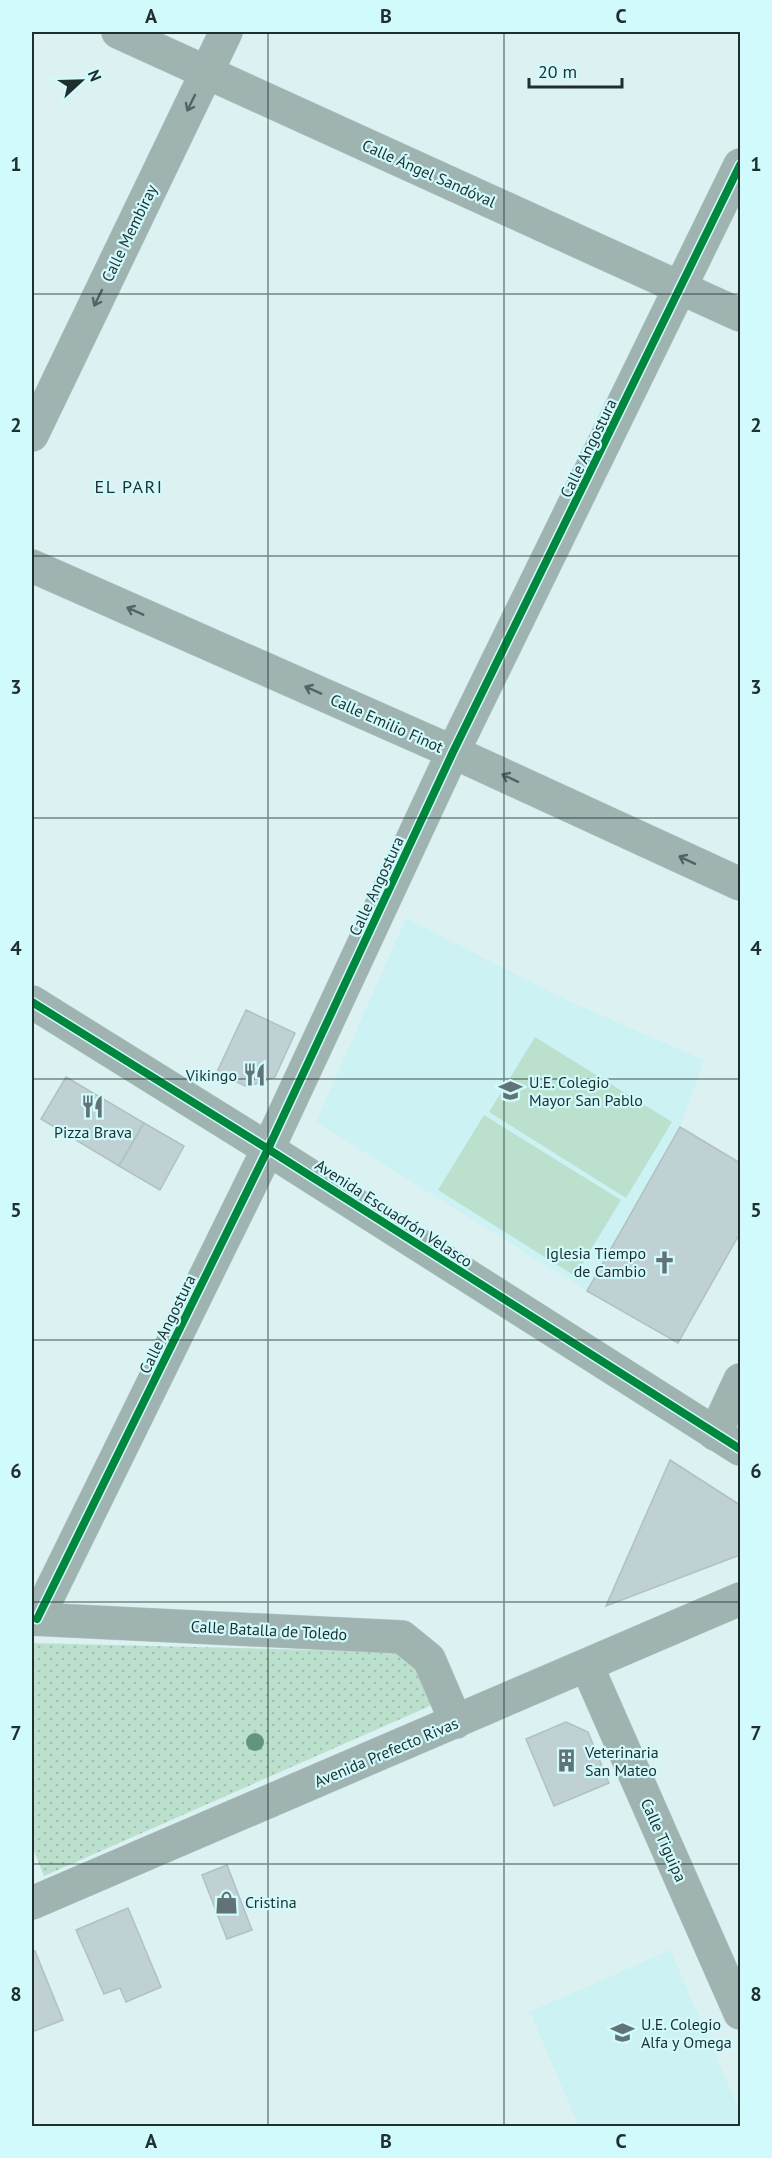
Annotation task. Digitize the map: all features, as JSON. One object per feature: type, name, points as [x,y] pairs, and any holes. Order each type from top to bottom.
[{"type":"street","name":"Calle Ángel Sandóval","points":[[118,32],[741,315]]},
{"type":"street","name":"Calle Membiray","points":[[32,435],[226,32]]},
{"type":"street","name":"Calle Angostura","points":[[34,1619],[268,1149],[453,752],[741,165]]},
{"type":"street","name":"Calle Emilio Finot","points":[[32,566],[453,752],[741,884]]},
{"type":"street","name":"Avenida Escuadrón Velasco","points":[[32,1002],[268,1149],[728,1442]]},
{"type":"street","points":[[728,1442],[741,1380]]},
{"type":"street","name":"Avenida Prefecto Rivas","points":[[32,1903],[741,1599]]},
{"type":"street","name":"Calle Batalla de Toledo","points":[[34,1619],[402,1637],[429,1659],[456,1722]]},
{"type":"street","name":"Calle Tiguipa","points":[[587,1666],[741,2013]]},
{"type":"shaded area","name":"U.E. Colegio Mayor San Pablo","points":[[406,918],[566,1000],[704,1060],[680,1127],[587,1291],[316,1122]]},
{"type":"shaded area","name":"U.E. Colegio Alfa y Omega","points":[[670,1950],[740,2112],[740,2126],[579,2126],[530,2012]]},
{"type":"green space","points":[[535,1037],[672,1122],[626,1198],[489,1112]]},
{"type":"green space","points":[[484,1115],[621,1200],[575,1276],[438,1190]]},
{"type":"green space","points":[[32,1643],[401,1652],[422,1675],[430,1706],[44,1876],[32,1846]]},
{"type":"building","points":[[246,1010],[295,1033],[275,1077],[247,1087],[217,1072]]},
{"type":"building","points":[[66,1077],[144,1123],[119,1166],[41,1119]]},
{"type":"building","points":[[144,1123],[184,1146],[160,1190],[119,1166]]},
{"type":"building","name":"Iglesia Tiempo de Cambio","points":[[680,1127],[740,1163],[740,1233],[678,1343],[587,1291]]},
{"type":"building","points":[[670,1460],[740,1505],[740,1555],[606,1606]]},
{"type":"building","name":"Veterinaria San Mateo","points":[[566,1722],[588,1732],[609,1783],[554,1806],[526,1739]]},
{"type":"building","name":"Cristina","points":[[227,1865],[252,1930],[227,1939],[202,1875]]},
{"type":"building","points":[[128,1908],[161,1987],[126,2002],[120,1988],[104,1994],[76,1930]]},
{"type":"building","points":[[35,1951],[63,2020],[32,2032],[32,1953]]},
{"type":"cycle path","points":[[37,1619],[268,1149],[453,752],[740,165]]},
{"type":"cycle path","points":[[32,1002],[740,1449]]},
{"type":"place","name":"Vikingo","points":[[255,1075]]},
{"type":"place","name":"U.E. Colegio Mayor San Pablo","points":[[511,1091]]},
{"type":"place","name":"Pizza Brava","points":[[93,1107]]},
{"type":"place","name":"Iglesia Tiempo de Cambio","points":[[664,1262]]},
{"type":"place","name":"Veterinaria San Mateo","points":[[567,1761]]},
{"type":"place","name":"Cristina","points":[[227,1902]]},
{"type":"place","name":"U.E. Colegio Alfa y Omega","points":[[623,2033]]},
{"type":"district","name":"EL PARI","points":[[129,486]]}]
